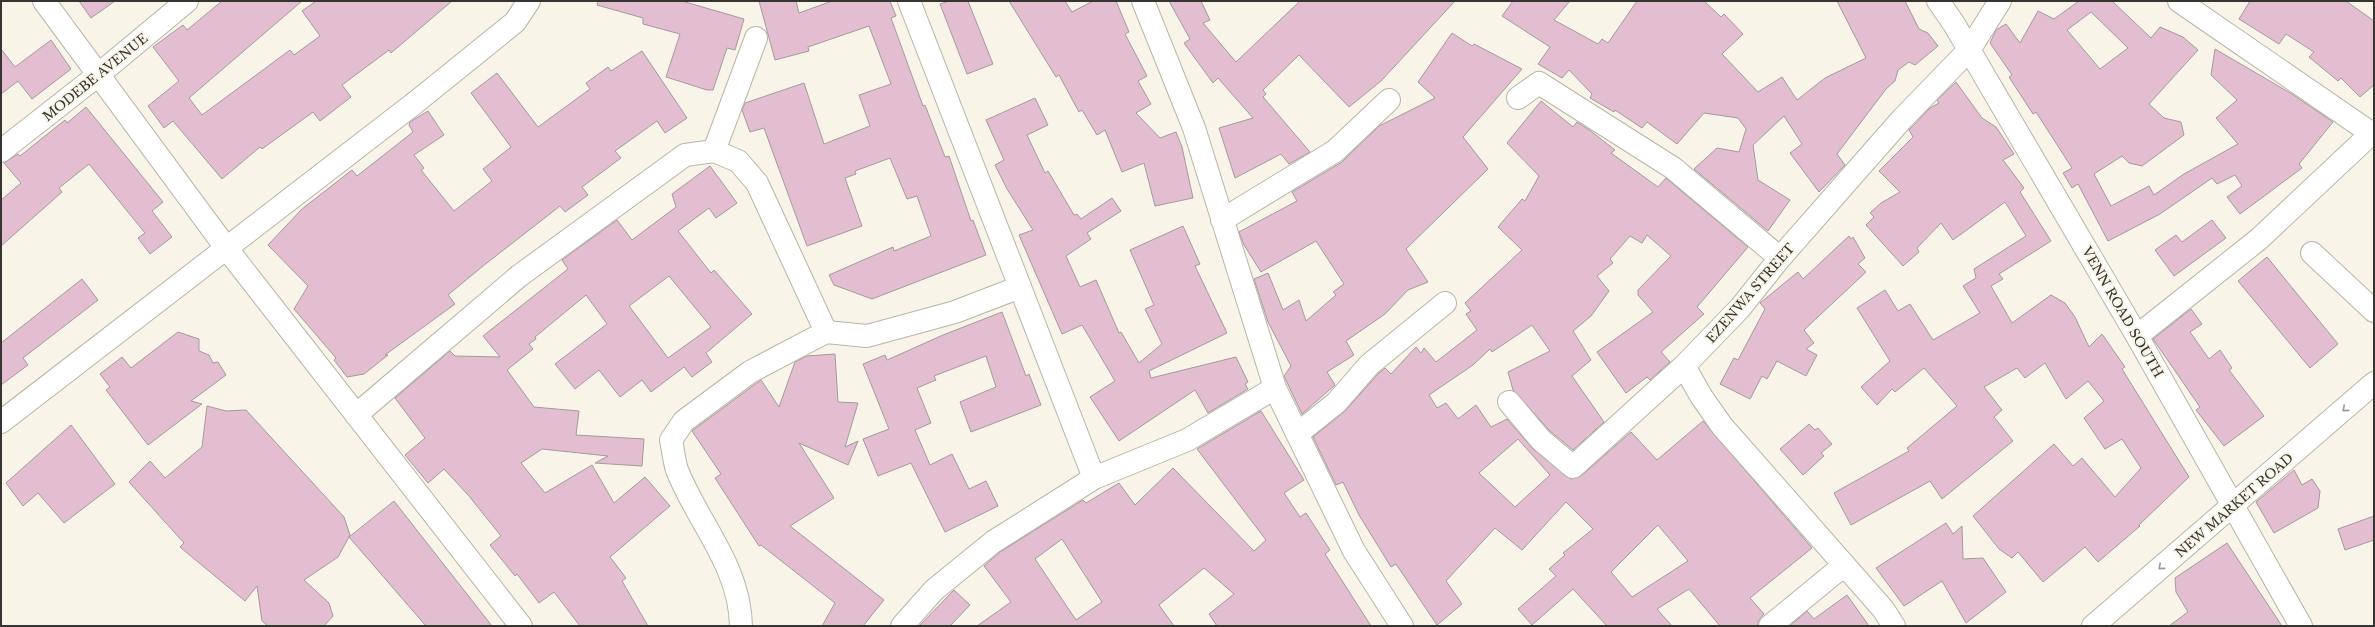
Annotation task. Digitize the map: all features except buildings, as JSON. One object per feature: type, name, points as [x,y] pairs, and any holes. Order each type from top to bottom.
[{"type":"street","points":[[44,1],[227,249],[521,626]]},
{"type":"street","name":"MODEBE AVENUE","points":[[1,151],[98,75],[187,1]]},
{"type":"street","points":[[1,422],[416,102],[515,22],[528,1]]},
{"type":"street","points":[[909,1],[1094,478]]},
{"type":"street","points":[[1143,1],[1194,128],[1274,388],[1354,551],[1402,626]]},
{"type":"street","name":"VENN ROAD SOUTH","points":[[1938,1],[1969,50],[2137,336],[2234,505],[2301,626]]},
{"type":"street","name":"EZENWA STREET","points":[[1509,402],[1541,440],[1573,467],[1684,366],[1740,308],[1780,258],[1902,119],[1969,50],[2000,1]]},
{"type":"street","points":[[2137,336],[2259,239],[2373,132],[2180,1]]},
{"type":"street","points":[[714,151],[756,38]]},
{"type":"street","points":[[1518,98],[1539,83],[1673,168],[1780,258]]},
{"type":"street","points":[[1222,220],[1335,151],[1389,100]]},
{"type":"street","points":[[356,415],[519,276],[685,155],[714,151],[738,161],[757,183],[826,332]]},
{"type":"street","points":[[2312,253],[2374,312]]},
{"type":"street","points":[[741,626],[741,608],[731,572],[677,469],[671,440],[684,421],[750,372],[826,332],[867,336],[955,312],[1020,287]]},
{"type":"street","points":[[1297,434],[1336,403],[1369,366],[1445,302]]},
{"type":"street","points":[[1684,366],[1701,396],[1722,426],[1774,483],[1843,566],[1883,609],[1894,626]]},
{"type":"street","name":"NEW MARKET ROAD","points":[[2093,626],[2374,384]]},
{"type":"street","points":[[902,626],[934,590],[993,542],[1094,478],[1187,440],[1274,388]]},
{"type":"street","points":[[1770,626],[1843,566]]}]
